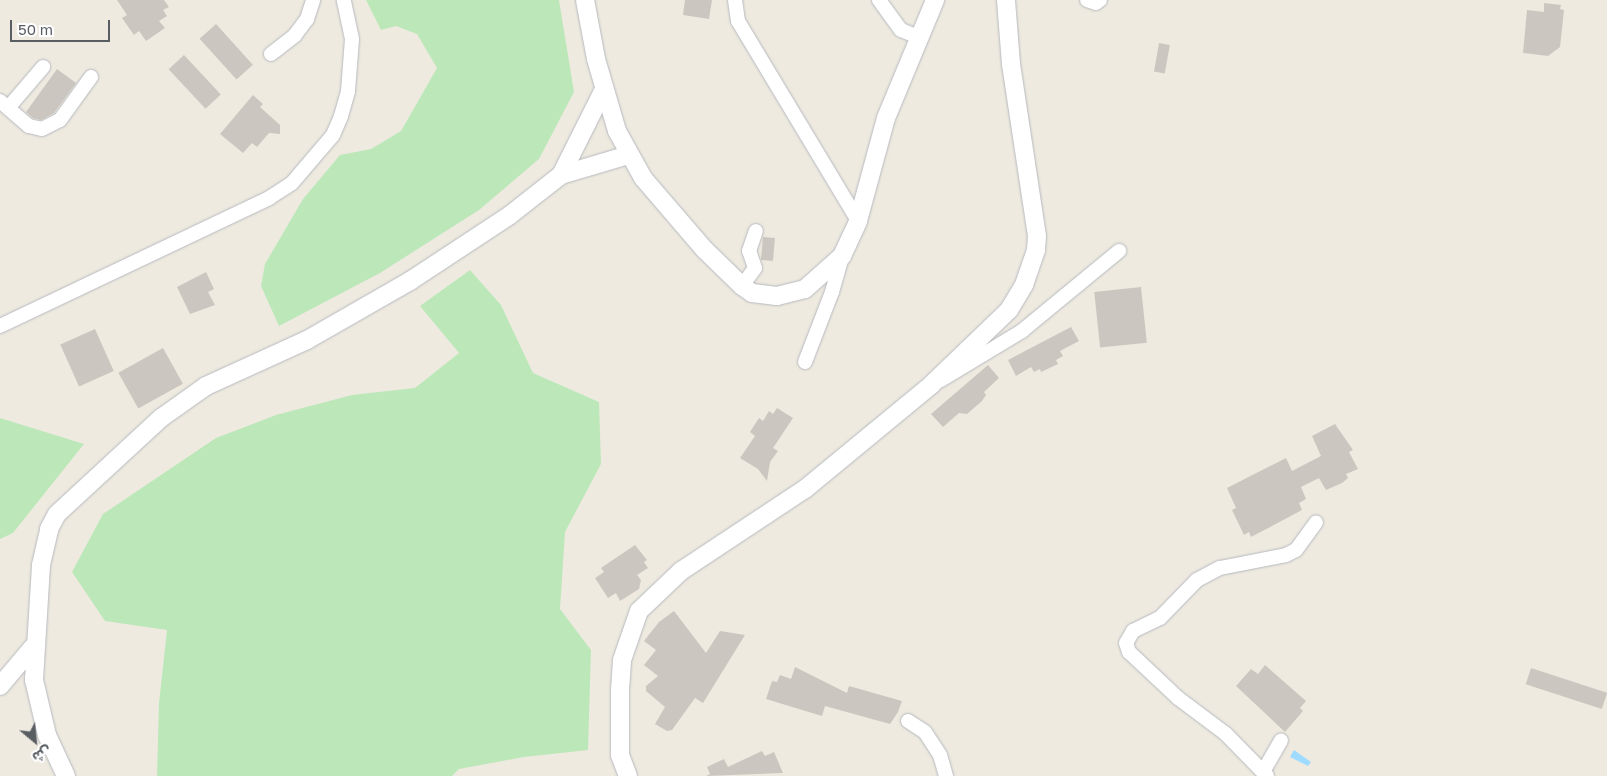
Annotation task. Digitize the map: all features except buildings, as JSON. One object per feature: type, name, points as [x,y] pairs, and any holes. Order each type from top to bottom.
[{"type":"street","points":[[271,54],[295,35],[307,19],[313,0]]},
{"type":"street","points":[[0,326],[269,198],[292,183],[333,135],[341,116],[348,91],[352,39],[344,0]]},
{"type":"street","points":[[585,0],[604,89],[628,155],[654,194],[742,286],[752,293],[764,295],[791,294],[822,277],[842,256]]},
{"type":"street","points":[[735,0],[738,20],[858,221]]},
{"type":"street","points":[[879,0],[901,30],[918,38]]},
{"type":"street","points":[[805,362],[832,292],[842,256],[858,221],[886,118],[935,0]]},
{"type":"street","points":[[628,776],[620,755],[622,660],[640,611],[681,571],[805,489],[931,385],[1009,310],[1024,285],[1036,250],[1006,0]]},
{"type":"street","points":[[1087,0],[1096,3],[1100,0]]},
{"type":"street","points":[[43,67],[4,105],[35,129],[51,126],[60,120],[91,77]]},
{"type":"street","points":[[561,174],[604,89]]},
{"type":"street","points":[[66,776],[47,735],[34,680],[34,647],[40,565],[49,529],[57,514],[161,418],[206,386],[307,340],[401,286],[510,215],[561,174],[628,155]]},
{"type":"street","points":[[742,286],[754,268],[749,251],[756,230]]},
{"type":"street","points":[[931,385],[1022,331],[1119,251]]},
{"type":"street","points":[[1282,740],[1265,773],[1226,734],[1178,698],[1129,652],[1126,643],[1132,631],[1160,618],[1197,580],[1210,572],[1286,555],[1296,550],[1316,522]]},
{"type":"street","points":[[0,686],[34,647]]},
{"type":"street","points":[[908,720],[925,732],[940,755],[946,776]]},
{"type":"green space","points":[[366,0],[559,0],[574,92],[539,159],[479,210],[380,273],[279,326],[261,286],[265,264],[303,199],[340,155],[371,149],[401,131],[437,68],[417,34],[396,26],[381,30]]},
{"type":"green space","points":[[470,270],[501,305],[533,373],[599,402],[601,464],[565,532],[560,609],[591,650],[588,750],[524,757],[459,769],[452,776],[157,776],[159,703],[167,630],[105,621],[72,572],[103,514],[216,438],[276,415],[352,395],[415,388],[459,353],[420,306]]},
{"type":"green space","points":[[0,418],[84,444],[13,533],[0,539]]},
{"type":"water","points":[[1294,750],[1311,762],[1308,766],[1290,757]]}]
